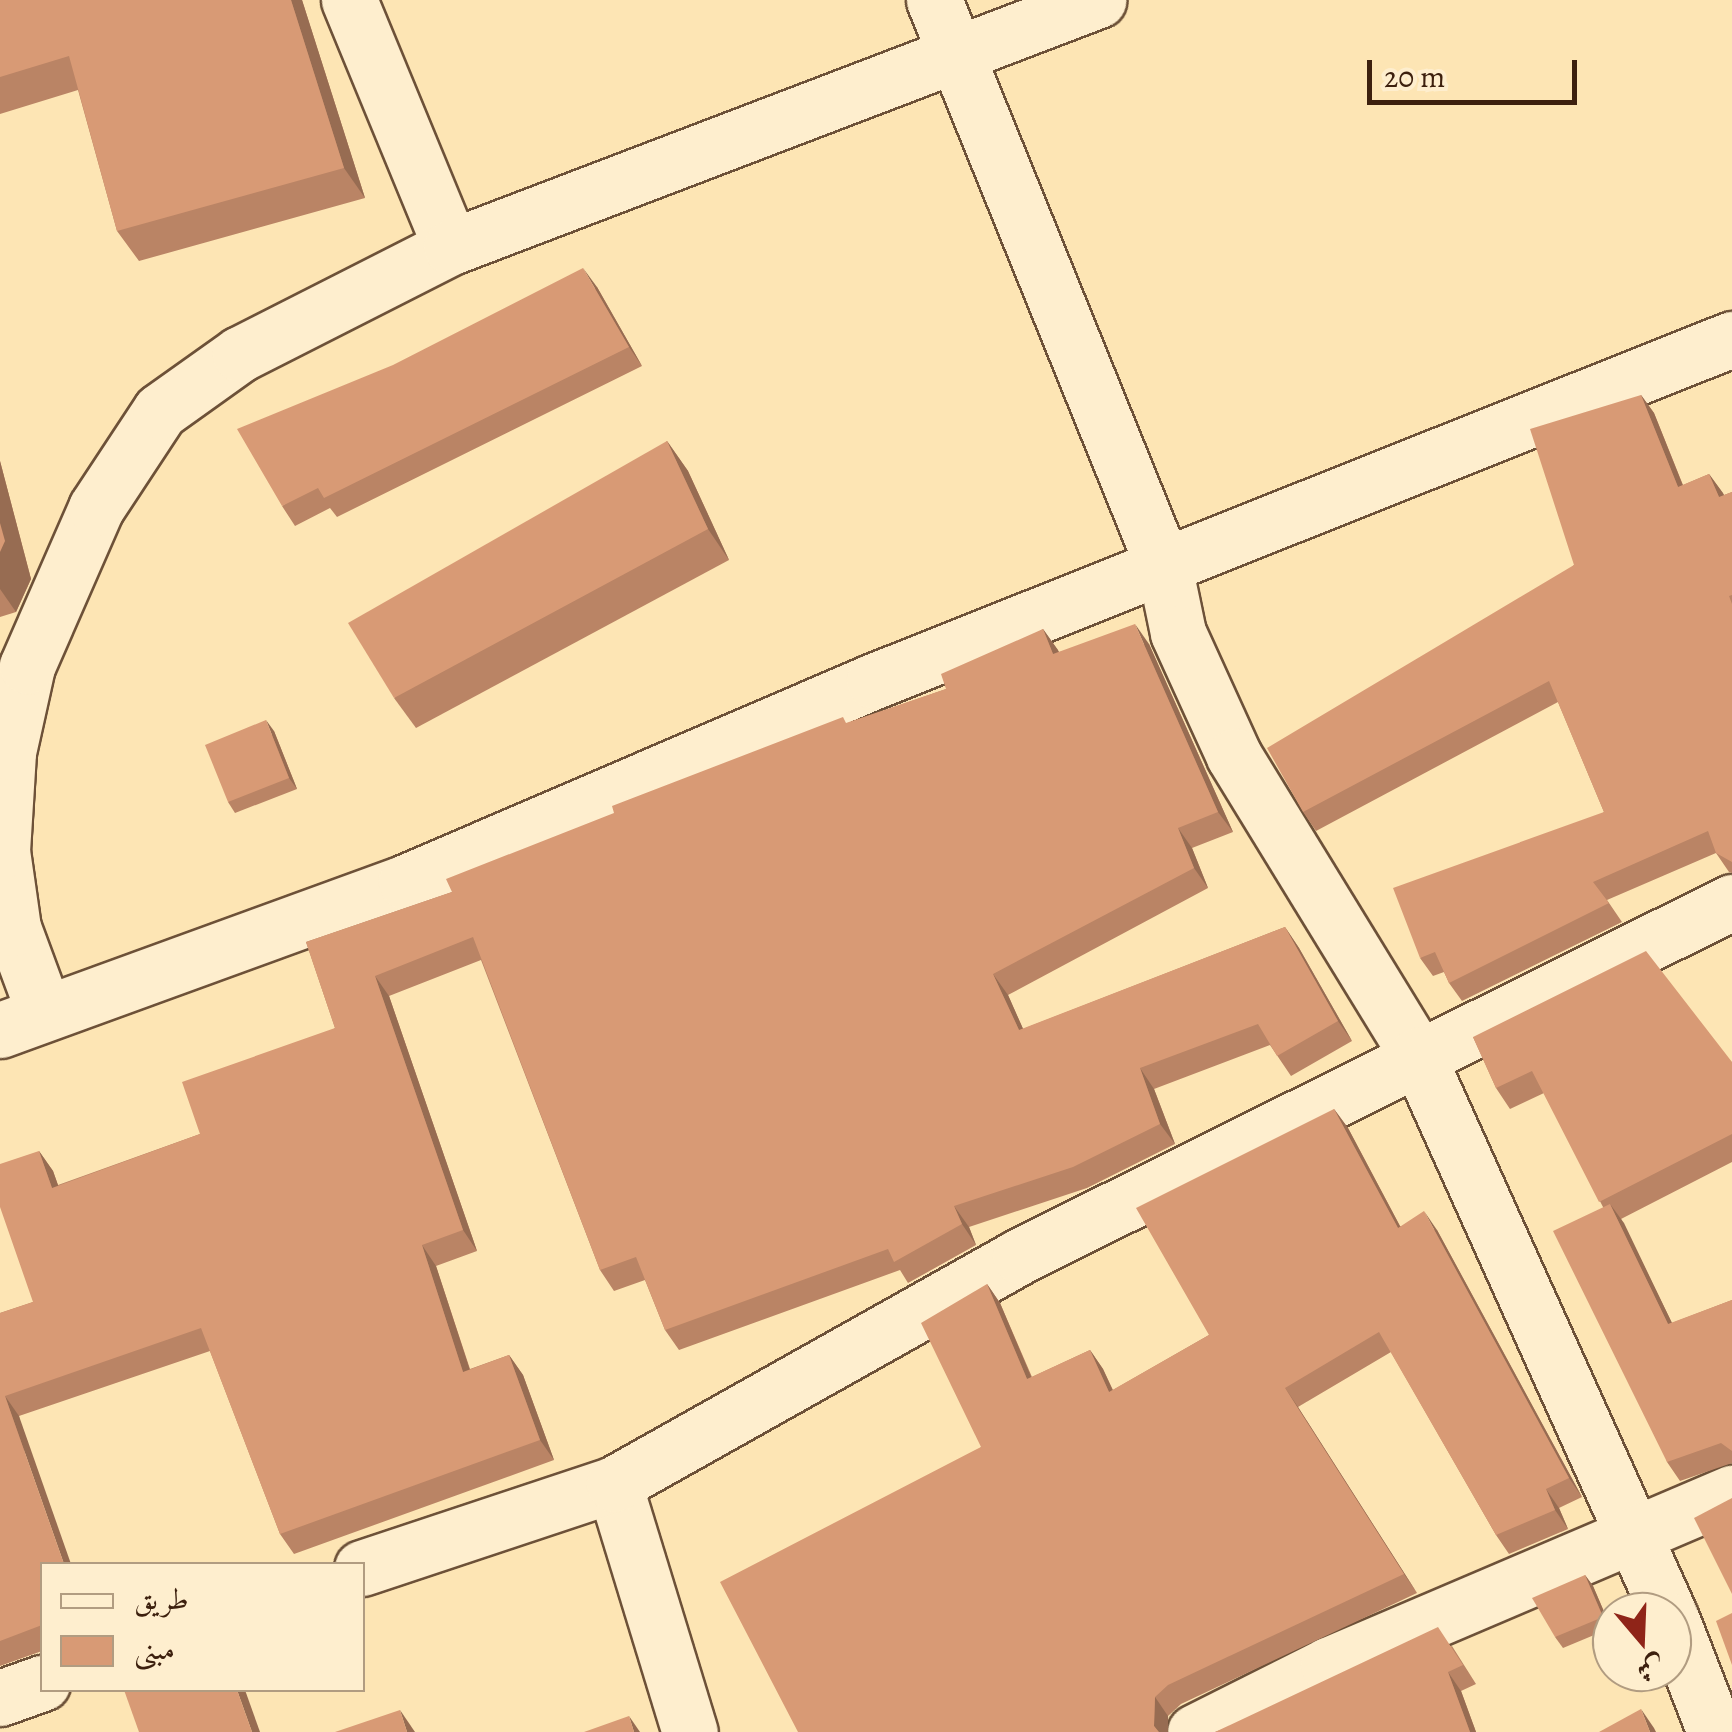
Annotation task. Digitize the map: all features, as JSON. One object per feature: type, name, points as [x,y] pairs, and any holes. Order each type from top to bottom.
[{"type":"street","points":[[348,0],[451,248]]},
{"type":"street","points":[[934,0],[1165,570],[1178,633],[1234,756],[1418,1055],[1637,1531],[1660,1592]]},
{"type":"street","points":[[1098,0],[451,248],[197,381],[130,447],[96,508],[27,666],[8,752],[2,851],[22,1019],[406,882],[874,681],[1165,570],[1732,339]]},
{"type":"street","points":[[365,1567],[614,1484],[1020,1256],[1732,902]]},
{"type":"street","points":[[614,1484],[690,1732]]},
{"type":"street","points":[[1195,1732],[1637,1531],[1732,1493]]},
{"type":"street","points":[[1692,1673],[1715,1732]]},
{"type":"street","points":[[0,1698],[40,1684]]},
{"type":"building","points":[[0,0],[291,0],[344,168],[117,231],[69,56],[0,77]]},
{"type":"building","points":[[583,268],[629,347],[324,498],[318,488],[282,506],[237,429],[393,365]]},
{"type":"building","points":[[1641,395],[1678,487],[1709,474],[1719,497],[1732,492],[1732,862],[1716,853],[1708,831],[1593,882],[1609,903],[1449,983],[1435,952],[1420,958],[1393,888],[1604,812],[1549,681],[1303,812],[1267,748],[1574,565],[1530,429]]},
{"type":"building","points":[[667,441],[708,529],[394,698],[348,623]]},
{"type":"building","points":[[0,523],[5,541],[0,552]]},
{"type":"building","points":[[1135,624],[1218,812],[1178,828],[1194,868],[993,974],[1019,1030],[1285,927],[1338,1021],[1277,1056],[1258,1024],[1140,1068],[1160,1124],[1073,1167],[954,1206],[962,1224],[894,1262],[888,1249],[665,1330],[636,1257],[600,1270],[473,937],[375,976],[463,1230],[422,1245],[463,1372],[509,1355],[540,1440],[280,1534],[201,1328],[5,1396],[63,1562],[40,1562],[40,1626],[0,1641],[0,1313],[33,1302],[0,1207],[0,1164],[39,1151],[52,1188],[200,1134],[182,1082],[335,1028],[306,942],[452,892],[446,879],[614,813],[612,806],[843,717],[846,723],[946,689],[941,674],[1043,629],[1053,654]]},
{"type":"building","points":[[266,720],[289,778],[228,802],[205,745]]},
{"type":"building","points":[[1646,951],[1732,1062],[1732,1134],[1599,1202],[1532,1071],[1496,1088],[1473,1037]]},
{"type":"building","points":[[1334,1109],[1398,1228],[1424,1211],[1569,1478],[1546,1489],[1555,1510],[1496,1535],[1379,1332],[1285,1388],[1404,1574],[1168,1685],[1155,1697],[1154,1726],[1159,1732],[798,1732],[720,1582],[981,1447],[921,1323],[987,1284],[1027,1379],[1090,1350],[1109,1392],[1209,1335],[1136,1208]]},
{"type":"building","points":[[1610,1204],[1668,1324],[1732,1300],[1732,1451],[1721,1443],[1667,1462],[1553,1231]]},
{"type":"building","points":[[1732,1498],[1732,1594],[1694,1518]]},
{"type":"building","points":[[1585,1575],[1592,1592],[1592,1622],[1555,1637],[1532,1598]]},
{"type":"building","points":[[1732,1613],[1732,1665],[1716,1621]]},
{"type":"building","points":[[1438,1627],[1463,1665],[1448,1672],[1470,1732],[1215,1732]]},
{"type":"building","points":[[125,1692],[238,1692],[252,1732],[139,1732]]},
{"type":"building","points":[[1641,1709],[1650,1732],[1599,1732]]},
{"type":"building","points":[[400,1710],[407,1732],[335,1732]]},
{"type":"building","points":[[629,1716],[634,1732],[584,1732]]}]
